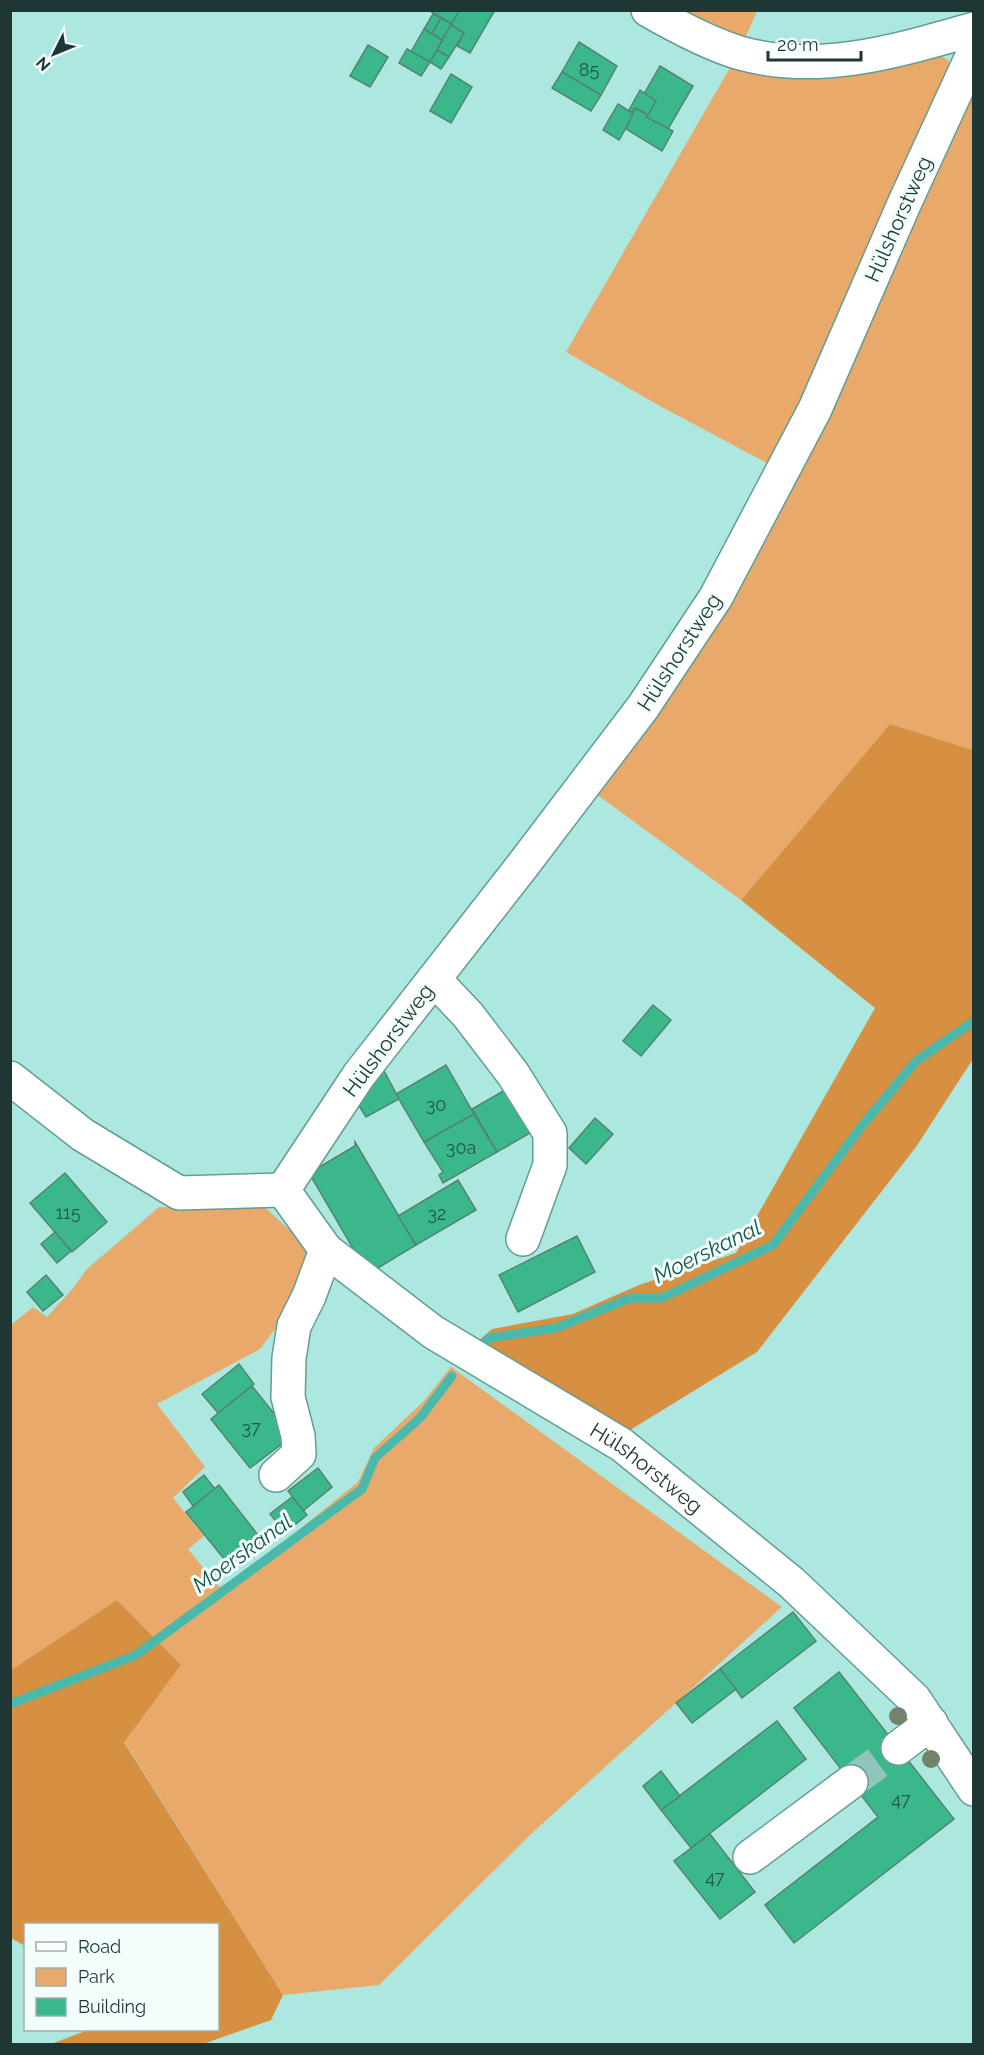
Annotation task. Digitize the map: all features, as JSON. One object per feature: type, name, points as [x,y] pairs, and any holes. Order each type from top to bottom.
[{"type":"street","points":[[648,10],[681,28],[739,52],[798,63],[853,58],[906,49],[974,28]]},
{"type":"street","name":"Hülshorstweg","points":[[974,52],[905,202],[815,410],[716,597],[643,707],[359,1075],[283,1190],[326,1250],[433,1332],[622,1445],[792,1583],[914,1699],[974,1789]]},
{"type":"street","points":[[434,979],[468,1015],[513,1074],[550,1133],[550,1165],[524,1239]]},
{"type":"street","points":[[11,1080],[83,1135],[179,1193],[283,1190]]},
{"type":"street","points":[[276,1475],[299,1454],[298,1436],[288,1397],[289,1358],[294,1326],[309,1296],[326,1250]]},
{"type":"street","points":[[898,1748],[931,1723]]},
{"type":"street","points":[[750,1857],[851,1782]]},
{"type":"green space","points":[[648,11],[757,11],[739,52],[942,56],[950,62],[946,63],[950,63],[908,194],[973,52],[973,750],[890,724],[741,900],[580,782],[782,471],[660,406],[566,352],[731,66]]},
{"type":"green space","points":[[258,1201],[325,1263],[260,1349],[157,1404],[205,1467],[173,1498],[204,1536],[188,1549],[219,1587],[239,1578],[358,1482],[374,1448],[423,1402],[451,1367],[782,1607],[531,1834],[379,1985],[283,1995],[124,1741],[181,1665],[117,1600],[11,1670],[11,1325],[33,1307],[47,1317],[87,1269],[159,1207],[184,1208]]},
{"type":"shaded area","points":[[890,724],[973,750],[973,1059],[916,1147],[757,1352],[622,1435],[470,1348],[492,1329],[573,1314],[639,1285],[736,1253],[875,1008],[741,900]]},
{"type":"shaded area","points":[[117,1600],[181,1665],[124,1742],[283,1995],[271,2020],[203,2044],[51,2044],[85,2031],[219,2031],[219,1923],[24,1923],[24,1945],[11,1938],[11,1670]]},
{"type":"building","points":[[428,10],[460,10],[452,24]]},
{"type":"building","points":[[460,10],[495,10],[470,53],[457,46],[464,33],[451,25]]},
{"type":"building","points":[[433,14],[441,18],[432,34],[424,29]]},
{"type":"building","points":[[441,18],[452,24],[442,40],[432,34]]},
{"type":"building","points":[[451,25],[464,33],[449,57],[437,50]]},
{"type":"building","points":[[424,29],[442,40],[430,62],[411,52]]},
{"type":"building","points":[[579,42],[617,66],[601,95],[562,72]]},
{"type":"building","points":[[368,45],[388,57],[370,87],[350,76]]},
{"type":"building","points":[[407,49],[430,62],[421,76],[399,63]]},
{"type":"building","points":[[437,50],[449,57],[441,69],[430,62]]},
{"type":"building","points":[[660,66],[693,86],[668,129],[646,117],[656,101],[644,94]]},
{"type":"building","points":[[562,72],[601,95],[591,111],[552,88]]},
{"type":"building","points":[[451,74],[472,87],[451,123],[430,111]]},
{"type":"building","points":[[640,90],[656,101],[648,115],[635,108],[632,113],[629,110]]},
{"type":"building","points":[[618,104],[634,114],[619,140],[603,130]]},
{"type":"building","points":[[635,108],[648,115],[646,117],[673,131],[662,151],[626,129]]},
{"type":"building","points":[[653,1005],[671,1020],[641,1056],[623,1041]]},
{"type":"building","points":[[446,1065],[474,1114],[424,1142],[396,1094]]},
{"type":"building","points":[[382,1067],[399,1099],[366,1117],[356,1101]]},
{"type":"building","points":[[505,1090],[530,1133],[497,1152],[472,1109]]},
{"type":"building","points":[[474,1114],[497,1152],[443,1183],[439,1175],[443,1172],[424,1142]]},
{"type":"building","points":[[595,1118],[613,1134],[586,1164],[569,1148]]},
{"type":"building","points":[[355,1142],[416,1245],[368,1274],[309,1173],[355,1146]]},
{"type":"building","points":[[65,1173],[107,1222],[72,1252],[30,1203]]},
{"type":"building","points":[[458,1180],[476,1210],[416,1245],[398,1216]]},
{"type":"building","points":[[55,1232],[71,1251],[57,1263],[41,1244]]},
{"type":"building","points":[[577,1236],[595,1272],[518,1312],[499,1275]]},
{"type":"building","points":[[46,1275],[63,1295],[43,1311],[27,1292]]},
{"type":"building","points":[[239,1364],[254,1384],[218,1413],[202,1394]]},
{"type":"building","points":[[252,1386],[292,1436],[250,1468],[211,1419]]},
{"type":"building","points":[[318,1468],[332,1487],[303,1511],[288,1491]]},
{"type":"building","points":[[204,1475],[215,1489],[193,1506],[183,1492]]},
{"type":"building","points":[[219,1485],[265,1544],[233,1570],[186,1512]]},
{"type":"building","points":[[292,1497],[307,1515],[285,1533],[270,1514]]},
{"type":"building","points":[[793,1612],[816,1641],[742,1698],[720,1669]]},
{"type":"building","points":[[720,1669],[736,1689],[692,1723],[676,1703]]},
{"type":"building","points":[[839,1672],[954,1819],[794,1943],[765,1905],[878,1817],[794,1708]]},
{"type":"building","points":[[777,1721],[806,1759],[691,1848],[661,1810]]},
{"type":"building","points":[[661,1771],[680,1796],[661,1810],[643,1786]]},
{"type":"building","points":[[710,1834],[755,1892],[720,1919],[674,1861]]},
{"type":"waterway","name":"Moerskanal","points":[[477,1350],[489,1338],[556,1328],[630,1298],[662,1298],[773,1245],[861,1127],[916,1061],[974,1021]]},
{"type":"waterway","name":"Moerskanal","points":[[10,1704],[136,1655],[362,1489],[375,1458],[420,1418],[452,1376]]},
{"type":"tunnel","points":[[851,1782],[898,1748]]}]
